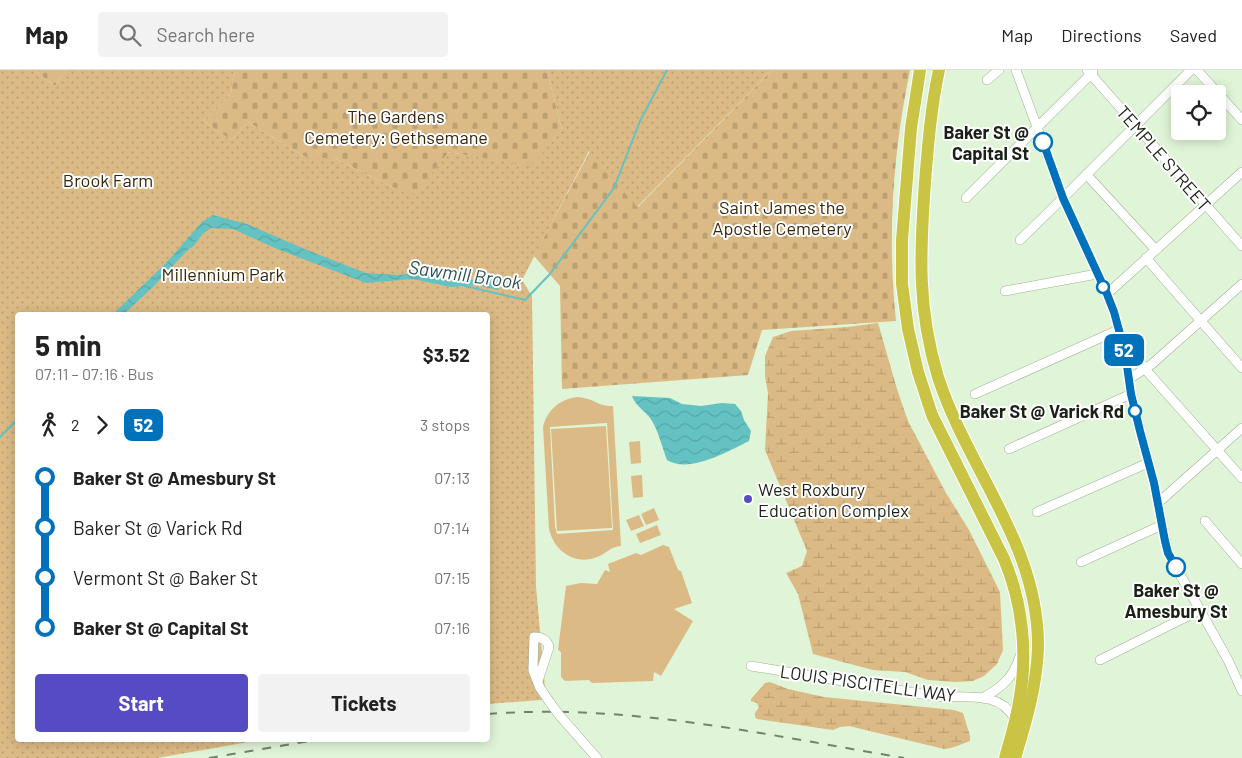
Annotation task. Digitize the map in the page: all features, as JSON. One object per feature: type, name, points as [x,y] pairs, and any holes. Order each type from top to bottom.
[{"type":"highway","points":[[920,70],[911,128],[903,229],[904,306],[912,350],[923,388],[937,425],[1010,575],[1020,612],[1024,646],[1022,682],[1015,719],[1004,758]]},
{"type":"highway","points":[[939,70],[932,108],[920,246],[922,290],[928,335],[939,378],[955,420],[1019,549],[1030,582],[1036,614],[1038,643],[1036,670],[1031,700],[1015,758]]},
{"type":"highway","points":[[957,466],[974,458]]},
{"type":"street","points":[[987,80],[999,70]]},
{"type":"street","points":[[1016,70],[1063,198],[1107,294],[1122,344],[1131,394],[1154,483],[1168,553],[1228,660],[1241,687]]},
{"type":"street","points":[[1020,240],[1191,70]]},
{"type":"street","points":[[1197,70],[1242,120]]},
{"type":"street","points":[[966,198],[1038,128],[1091,71]]},
{"type":"street","name":"TEMPLE STREET","points":[[1091,71],[1242,246]]},
{"type":"street","points":[[1107,294],[1242,172]]},
{"type":"street","points":[[1086,174],[1155,250]]},
{"type":"street","points":[[1146,258],[1242,368]]},
{"type":"street","points":[[1005,291],[1097,274]]},
{"type":"street","points":[[1129,379],[1145,369],[1242,284]]},
{"type":"street","points":[[975,394],[1118,330]]},
{"type":"street","points":[[1122,344],[1134,353],[1145,369],[1242,478]]},
{"type":"street","points":[[1009,450],[1131,394]]},
{"type":"street","points":[[1158,503],[1242,428]]},
{"type":"street","points":[[1037,512],[1148,463]]},
{"type":"street","points":[[1205,521],[1242,564]]},
{"type":"street","points":[[1081,562],[1162,525]]},
{"type":"street","points":[[1100,660],[1200,610]]},
{"type":"street","points":[[984,697],[996,691],[1009,680],[1024,646]]},
{"type":"street","name":"LOUIS PISCITELLI WAY","points":[[751,666],[934,696],[952,698],[984,697],[1003,705],[1010,710],[1015,719]]},
{"type":"street","points":[[538,681],[540,688],[560,716],[597,758]]},
{"type":"green space","name":"Brook Farm","points":[[0,70],[34,70],[55,86],[66,70],[234,70],[231,94],[203,121],[231,140],[248,122],[307,158],[334,158],[392,187],[415,194],[449,152],[531,166],[562,130],[547,70],[772,70],[637,207],[589,151],[522,280],[532,296],[536,586],[545,688],[554,699],[490,704],[490,312],[15,312],[15,742],[249,742],[157,758],[0,758]]},
{"type":"green space","points":[[34,70],[66,70],[55,86]]},
{"type":"green space","name":"The Gardens Cemetery: Gethsemane","points":[[234,70],[547,70],[562,130],[531,167],[449,152],[415,195],[392,187],[334,158],[307,158],[248,122],[231,140],[203,121],[231,94]]},
{"type":"green space","name":"Saint James the Apostle Cemetery","points":[[772,70],[910,70],[899,132],[893,195],[892,258],[896,321],[762,330],[748,375],[562,389],[560,286],[534,256],[590,151],[638,207]]},
{"type":"green space","points":[[878,323],[908,421],[946,493],[969,530],[1000,592],[1003,650],[997,664],[984,676],[973,681],[928,680],[905,672],[873,670],[813,654],[798,594],[786,573],[802,566],[807,551],[765,450],[768,393],[765,376],[765,356],[773,337],[791,331]]},
{"type":"green space","points":[[571,398],[583,398],[613,406],[621,546],[601,555],[581,560],[567,555],[561,550],[549,529],[543,427],[548,415],[555,406]],"holes":[[[607,423],[613,530],[557,534],[550,427]]]},
{"type":"green space","points":[[606,426],[612,528],[557,531],[551,429]]},
{"type":"green space","points":[[640,441],[641,463],[631,464],[629,442]]},
{"type":"green space","points":[[642,475],[643,497],[633,498],[631,476]]},
{"type":"green space","points":[[654,508],[659,520],[646,525],[641,514]]},
{"type":"green space","points":[[639,515],[644,526],[631,531],[626,520]]},
{"type":"green space","points":[[657,525],[661,535],[640,543],[636,534]]},
{"type":"green space","points":[[663,545],[669,547],[678,570],[681,571],[692,603],[674,609],[693,621],[661,676],[654,672],[653,681],[592,683],[589,680],[565,681],[561,677],[561,652],[558,650],[566,586],[581,583],[597,584],[605,570],[610,572],[608,564],[636,553],[641,555]]},
{"type":"green space","points":[[770,682],[788,689],[824,697],[954,710],[963,713],[970,741],[944,749],[849,726],[833,730],[757,719],[755,713],[759,707],[751,699],[765,683]]},
{"type":"water","points":[[213,215],[247,224],[366,273],[398,275],[418,273],[452,281],[496,277],[499,281],[499,286],[498,290],[477,285],[451,287],[413,279],[366,283],[277,249],[233,229],[211,228],[126,312],[115,312],[167,262],[202,222]]},
{"type":"water","points":[[632,396],[670,398],[682,404],[701,406],[722,403],[735,404],[741,411],[751,431],[749,441],[709,460],[697,463],[676,464],[667,460],[659,435],[652,421]]},
{"type":"waterway","name":"Sawmill Brook","points":[[465,286],[525,300],[550,274],[614,188],[640,121],[667,70]]},
{"type":"waterway","name":"Sawmill Brook","points":[[191,247],[198,239]]},
{"type":"waterway","name":"Sawmill Brook","points":[[423,280],[433,282]]},
{"type":"waterway","name":"Sawmill Brook","points":[[0,437],[15,422]]},
{"type":"railway","points":[[490,714],[593,713],[645,717],[749,731],[904,758]]},
{"type":"railway","points":[[209,758],[303,742]]},
{"type":"bus line","name":"52","points":[[1043,142],[1063,198],[1114,312],[1125,352],[1131,394],[1154,483],[1165,541],[1168,553],[1176,567]]},
{"type":"place","name":"Baker St @ Capital St","points":[[1043,142]]},
{"type":"place","name":"Baker St @ Varick Rd","points":[[1135,411]]},
{"type":"place","name":"West Roxbury Education Complex","points":[[748,499]]},
{"type":"place","name":"Baker St @ Amesbury St","points":[[1176,567]]},
{"type":"park label","name":"Millennium Park","points":[[223,274]]}]
